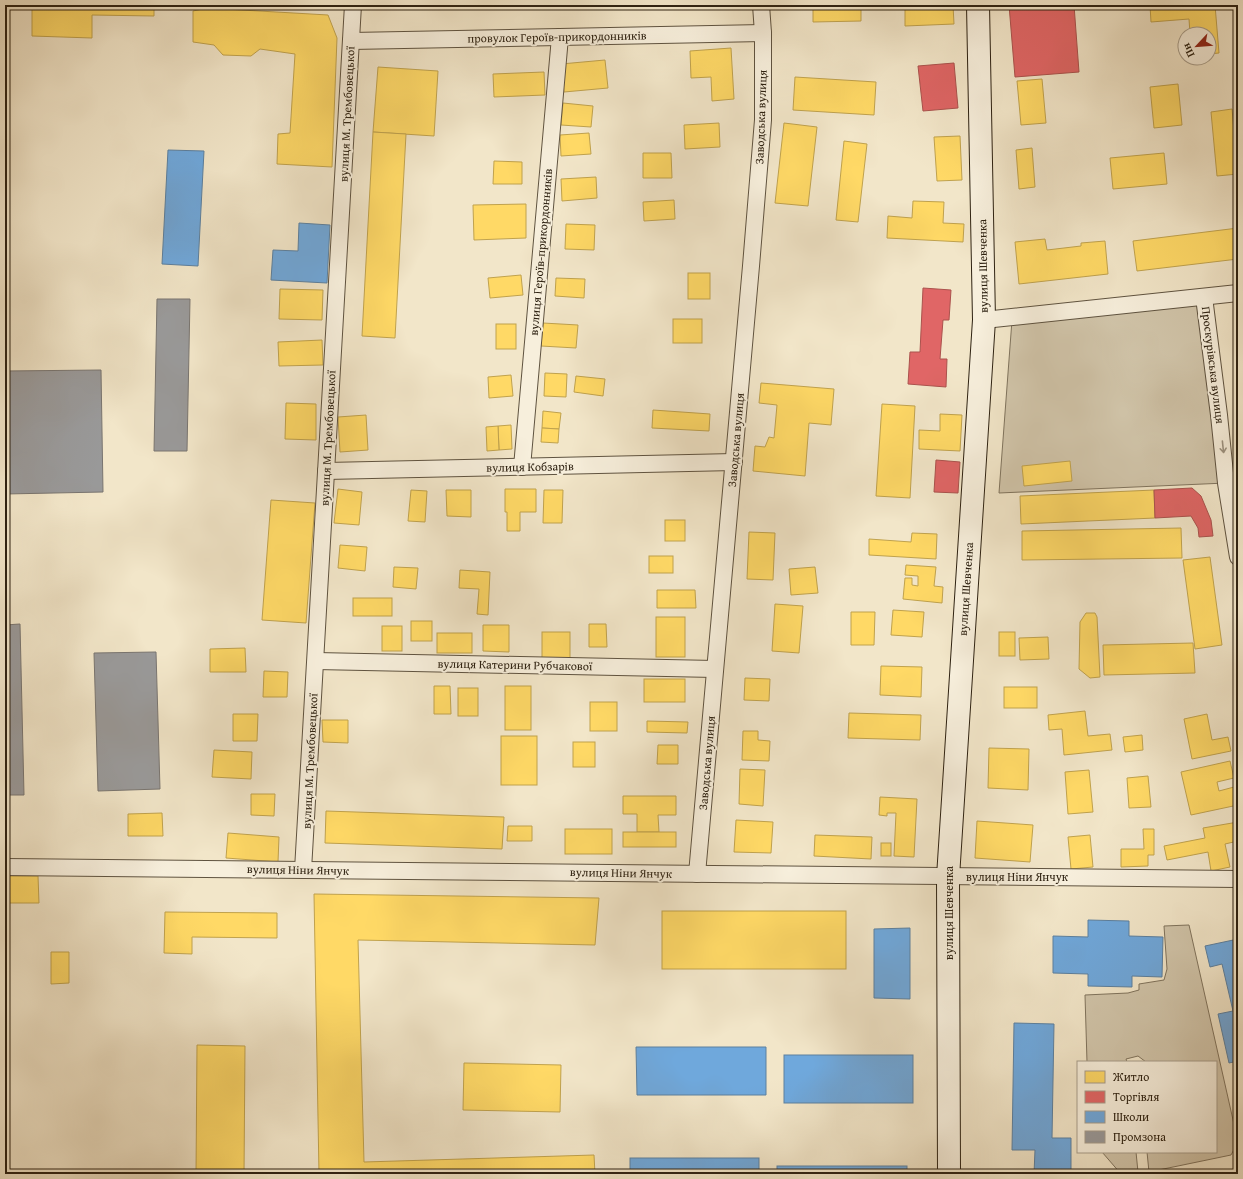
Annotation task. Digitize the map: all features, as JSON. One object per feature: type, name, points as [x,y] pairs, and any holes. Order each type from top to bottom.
[{"type":"street","name":"вулиця М. Трембовецької","points":[[303,870],[353,5]]},
{"type":"street","name":"Заводська вулиця","points":[[697,874],[763,120],[763,33],[761,5]]},
{"type":"street","name":"вулиця Шевченка","points":[[949,1174],[948,877],[984,320],[978,5]]},
{"type":"street","name":"провулок Героїв-прикордонників","points":[[351,41],[763,33]]},
{"type":"street","name":"вулиця Героїв-прикордонників","points":[[522,467],[560,37]]},
{"type":"street","points":[[1204,297],[1238,293]]},
{"type":"street","name":"Проскурівська вулиця","points":[[984,320],[1204,297],[1226,483],[1238,557]]},
{"type":"street","name":"вулиця Кобзарів","points":[[326,472],[734,462]]},
{"type":"street","name":"вулиця Катерини Рубчакової","points":[[316,661],[715,669]]},
{"type":"street","name":"вулиця Ніни Янчук","points":[[5,867],[1238,879]]},
{"type":"shaded area","points":[[1204,297],[1226,483],[999,493],[1012,320]]},
{"type":"shaded area","points":[[1189,925],[1238,1142],[1231,1155],[1149,1172],[1147,1153],[1217,1153],[1217,1061],[1145,1061],[1138,1056],[1126,1059],[1127,1061],[1087,1061],[1085,995],[1128,993],[1139,990],[1139,984],[1164,980],[1167,969],[1164,926]]},
{"type":"shaded area","points":[[1103,1153],[1136,1153],[1138,1172],[1121,1174]]},
{"type":"building: Житло","points":[[89,5],[154,5],[154,16],[92,15],[92,38],[32,36],[32,6],[89,7]]},
{"type":"building: Житло","points":[[813,5],[861,5],[861,21],[813,22]]},
{"type":"building: Житло","points":[[905,5],[953,5],[954,24],[905,26]]},
{"type":"building: Житло","points":[[1150,5],[1215,5],[1217,26],[1189,26],[1189,19],[1151,22]]},
{"type":"building: Житло","points":[[207,8],[328,15],[337,38],[332,167],[277,164],[278,134],[290,133],[295,54],[260,49],[251,56],[223,55],[214,45],[193,42],[193,11]]},
{"type":"building: Житло","points":[[1217,29],[1219,53],[1217,53]]},
{"type":"building: Житло","points":[[731,48],[734,99],[712,101],[711,77],[691,78],[690,51]]},
{"type":"building: Житло","points":[[605,60],[608,88],[564,92],[561,64]]},
{"type":"building: Житло","points":[[378,67],[438,71],[434,136],[373,132]]},
{"type":"building: Житло","points":[[544,72],[545,95],[494,97],[493,74]]},
{"type":"building: Житло","points":[[795,77],[876,82],[874,115],[793,110]]},
{"type":"building: Житло","points":[[1042,79],[1046,123],[1021,125],[1017,81]]},
{"type":"building: Житло","points":[[1178,84],[1182,125],[1154,128],[1150,87]]},
{"type":"building: Житло","points":[[563,103],[593,106],[591,127],[561,125]]},
{"type":"building: Житло","points":[[1232,109],[1238,174],[1217,176],[1211,112]]},
{"type":"building: Житло","points":[[719,123],[720,147],[685,149],[684,125]]},
{"type":"building: Житло","points":[[784,123],[817,127],[808,206],[775,203]]},
{"type":"building: Житло","points":[[373,132],[406,134],[395,338],[362,336]]},
{"type":"building: Житло","points":[[589,133],[591,154],[561,156],[560,135]]},
{"type":"building: Житло","points":[[960,136],[962,180],[937,181],[934,137]]},
{"type":"building: Житло","points":[[844,141],[867,144],[858,222],[836,220]]},
{"type":"building: Житло","points":[[1032,148],[1035,187],[1019,189],[1016,150]]},
{"type":"building: Житло","points":[[643,153],[671,153],[672,178],[643,178]]},
{"type":"building: Житло","points":[[1164,153],[1167,184],[1113,189],[1110,158]]},
{"type":"building: Житло","points":[[494,161],[522,162],[522,184],[493,184]]},
{"type":"building: Житло","points":[[596,177],[597,198],[562,201],[561,179]]},
{"type":"building: Житло","points":[[674,200],[675,219],[644,221],[643,202]]},
{"type":"building: Житло","points":[[913,201],[944,202],[943,223],[964,224],[963,242],[887,238],[888,216],[912,218]]},
{"type":"building: Житло","points":[[526,204],[526,238],[474,240],[473,205]]},
{"type":"building: Житло","points":[[566,224],[595,225],[594,250],[565,249]]},
{"type":"building: Житло","points":[[1238,228],[1238,259],[1137,271],[1133,241]]},
{"type":"building: Житло","points":[[1045,239],[1047,250],[1081,246],[1081,243],[1105,241],[1108,274],[1019,284],[1015,242]]},
{"type":"building: Житло","points":[[688,273],[710,273],[710,299],[688,299]]},
{"type":"building: Житло","points":[[521,275],[523,295],[490,298],[488,278]]},
{"type":"building: Житло","points":[[556,278],[585,279],[584,298],[555,296]]},
{"type":"building: Житло","points":[[280,289],[323,290],[322,320],[279,319]]},
{"type":"building: Житло","points":[[673,319],[702,319],[702,343],[673,343]]},
{"type":"building: Житло","points":[[543,323],[578,325],[576,348],[541,346]]},
{"type":"building: Житло","points":[[496,324],[516,324],[516,349],[496,349]]},
{"type":"building: Житло","points":[[322,340],[323,365],[279,366],[278,342]]},
{"type":"building: Житло","points":[[545,373],[567,374],[566,397],[544,396]]},
{"type":"building: Житло","points":[[511,375],[513,396],[489,398],[488,377]]},
{"type":"building: Житло","points":[[576,376],[605,379],[603,396],[574,392]]},
{"type":"building: Житло","points":[[761,383],[834,389],[831,425],[809,423],[805,476],[753,471],[755,446],[765,447],[769,437],[774,438],[777,405],[759,403]]},
{"type":"building: Житло","points":[[286,403],[316,404],[316,440],[285,439]]},
{"type":"building: Житло","points":[[882,404],[915,406],[910,498],[876,496]]},
{"type":"building: Житло","points":[[653,410],[710,414],[709,431],[652,428]]},
{"type":"building: Житло","points":[[543,411],[561,413],[559,429],[542,428]]},
{"type":"building: Житло","points":[[940,414],[962,415],[960,451],[919,449],[919,430],[940,431]]},
{"type":"building: Житло","points":[[366,415],[368,450],[340,452],[338,417]]},
{"type":"building: Житло","points":[[511,425],[512,449],[499,450],[498,426]]},
{"type":"building: Житло","points":[[498,426],[499,450],[487,451],[486,427]]},
{"type":"building: Житло","points":[[542,428],[559,429],[558,443],[541,442]]},
{"type":"building: Житло","points":[[1070,461],[1072,481],[1024,486],[1022,466]]},
{"type":"building: Житло","points":[[338,489],[362,492],[359,525],[334,523]]},
{"type":"building: Житло","points":[[505,489],[536,489],[536,512],[520,512],[520,531],[507,531]]},
{"type":"building: Житло","points":[[411,490],[427,491],[425,522],[408,521]]},
{"type":"building: Житло","points":[[446,490],[471,490],[471,517],[447,516]]},
{"type":"building: Житло","points":[[544,490],[563,490],[562,523],[543,523]]},
{"type":"building: Житло","points":[[1154,490],[1155,518],[1021,524],[1020,496]]},
{"type":"building: Житло","points":[[271,500],[315,503],[306,623],[262,620]]},
{"type":"building: Житло","points":[[665,520],[685,520],[685,541],[665,541]]},
{"type":"building: Житло","points":[[1181,528],[1182,558],[1022,560],[1022,531]]},
{"type":"building: Житло","points":[[749,532],[775,533],[773,580],[747,579]]},
{"type":"building: Житло","points":[[912,533],[937,534],[936,559],[869,555],[869,539],[911,542]]},
{"type":"building: Житло","points":[[340,545],[367,547],[365,571],[338,568]]},
{"type":"building: Житло","points":[[649,556],[673,556],[673,573],[649,573]]},
{"type":"building: Житло","points":[[1210,557],[1222,645],[1195,649],[1183,560]]},
{"type":"building: Житло","points":[[906,565],[936,567],[934,586],[943,587],[942,603],[903,599],[905,578],[912,578],[912,585],[918,586],[918,576],[905,575]]},
{"type":"building: Житло","points":[[394,567],[418,568],[416,589],[393,587]]},
{"type":"building: Житло","points":[[815,567],[818,593],[791,595],[789,569]]},
{"type":"building: Житло","points":[[460,570],[490,572],[488,615],[477,614],[479,589],[459,588]]},
{"type":"building: Житло","points":[[657,590],[695,590],[696,608],[657,608]]},
{"type":"building: Житло","points":[[353,598],[392,598],[392,616],[353,616]]},
{"type":"building: Житло","points":[[775,604],[803,606],[799,653],[772,651]]},
{"type":"building: Житло","points":[[893,610],[924,612],[922,637],[891,635]]},
{"type":"building: Житло","points":[[851,612],[875,612],[874,645],[851,645]]},
{"type":"building: Житло","points":[[1086,613],[1095,613],[1097,617],[1100,677],[1090,678],[1079,669],[1080,622]]},
{"type":"building: Житло","points":[[656,617],[685,617],[685,657],[656,657]]},
{"type":"building: Житло","points":[[411,621],[432,621],[432,641],[411,641]]},
{"type":"building: Житло","points":[[589,624],[606,624],[607,647],[589,647]]},
{"type":"building: Житло","points":[[483,625],[509,625],[509,652],[483,651]]},
{"type":"building: Житло","points":[[382,626],[402,626],[402,651],[382,651]]},
{"type":"building: Житло","points":[[542,632],[570,632],[570,658],[542,658]]},
{"type":"building: Житло","points":[[999,632],[1015,632],[1015,656],[999,656]]},
{"type":"building: Житло","points":[[437,633],[472,633],[472,653],[437,653]]},
{"type":"building: Житло","points":[[1048,637],[1049,659],[1020,660],[1019,638]]},
{"type":"building: Житло","points":[[1193,643],[1195,673],[1104,675],[1103,645]]},
{"type":"building: Житло","points":[[245,648],[246,672],[210,672],[210,649]]},
{"type":"building: Житло","points":[[881,666],[922,667],[921,697],[880,695]]},
{"type":"building: Житло","points":[[264,671],[288,672],[287,697],[263,697]]},
{"type":"building: Житло","points":[[745,678],[770,679],[769,701],[744,700]]},
{"type":"building: Житло","points":[[644,679],[685,679],[685,702],[644,702]]},
{"type":"building: Житло","points":[[434,686],[450,686],[451,714],[434,714]]},
{"type":"building: Житло","points":[[505,686],[531,686],[531,730],[505,730]]},
{"type":"building: Житло","points":[[1004,687],[1037,687],[1037,708],[1004,708]]},
{"type":"building: Житло","points":[[458,688],[478,688],[478,716],[458,716]]},
{"type":"building: Житло","points":[[590,702],[617,702],[617,731],[590,731]]},
{"type":"building: Житло","points":[[1085,711],[1088,736],[1110,734],[1112,750],[1064,755],[1062,729],[1049,730],[1048,715]]},
{"type":"building: Житло","points":[[849,713],[921,715],[920,740],[848,738]]},
{"type":"building: Житло","points":[[233,714],[258,714],[257,741],[233,741]]},
{"type":"building: Житло","points":[[1207,714],[1212,740],[1228,737],[1231,751],[1192,759],[1184,719]]},
{"type":"building: Житло","points":[[322,720],[348,720],[348,743],[323,742]]},
{"type":"building: Житло","points":[[647,721],[688,722],[687,733],[647,732]]},
{"type":"building: Житло","points":[[743,731],[758,731],[758,740],[770,741],[769,761],[742,760]]},
{"type":"building: Житло","points":[[1142,735],[1143,750],[1125,752],[1123,737]]},
{"type":"building: Житло","points":[[501,736],[537,736],[537,785],[501,785]]},
{"type":"building: Житло","points":[[573,742],[595,742],[595,767],[573,767]]},
{"type":"building: Житло","points":[[658,745],[678,745],[678,764],[657,764]]},
{"type":"building: Житло","points":[[989,748],[1029,749],[1028,790],[988,788]]},
{"type":"building: Житло","points":[[214,750],[252,752],[251,779],[212,777]]},
{"type":"building: Житло","points":[[1230,761],[1234,778],[1217,782],[1219,791],[1234,787],[1238,805],[1191,815],[1181,772]]},
{"type":"building: Житло","points":[[740,769],[765,770],[763,806],[739,804]]},
{"type":"building: Житло","points":[[1089,770],[1093,812],[1068,814],[1065,772]]},
{"type":"building: Житло","points":[[1148,776],[1151,807],[1129,808],[1127,778]]},
{"type":"building: Житло","points":[[251,794],[275,794],[274,816],[251,815]]},
{"type":"building: Житло","points":[[623,796],[676,796],[676,815],[658,815],[659,832],[637,832],[637,814],[623,814]]},
{"type":"building: Житло","points":[[880,797],[917,799],[914,857],[894,856],[896,813],[887,813],[887,816],[879,815]]},
{"type":"building: Житло","points":[[326,811],[504,817],[502,849],[325,843]]},
{"type":"building: Житло","points":[[162,813],[163,836],[128,836],[128,814]]},
{"type":"building: Житло","points":[[736,820],[773,822],[771,853],[734,852]]},
{"type":"building: Житло","points":[[977,821],[1033,825],[1030,862],[975,858]]},
{"type":"building: Житло","points":[[1238,822],[1238,841],[1225,844],[1230,867],[1211,871],[1208,852],[1167,860],[1164,846],[1205,838],[1203,828]]},
{"type":"building: Житло","points":[[508,826],[532,826],[532,841],[507,841]]},
{"type":"building: Житло","points":[[565,829],[612,829],[612,854],[565,854]]},
{"type":"building: Житло","points":[[1143,829],[1154,829],[1154,855],[1148,855],[1148,866],[1121,867],[1121,849],[1144,849]]},
{"type":"building: Житло","points":[[623,832],[676,832],[676,847],[623,847]]},
{"type":"building: Житло","points":[[228,833],[279,837],[278,862],[226,858]]},
{"type":"building: Житло","points":[[815,835],[872,837],[871,859],[814,856]]},
{"type":"building: Житло","points":[[1090,835],[1093,867],[1071,869],[1068,837]]},
{"type":"building: Житло","points":[[881,843],[891,843],[891,856],[881,856]]},
{"type":"building: Житло","points":[[5,876],[38,876],[39,903],[5,903]]},
{"type":"building: Житло","points":[[314,894],[599,898],[595,945],[358,940],[364,1162],[594,1155],[595,1174],[319,1174]]},
{"type":"building: Житло","points":[[662,911],[846,911],[846,969],[662,969]]},
{"type":"building: Житло","points":[[165,912],[277,913],[277,938],[192,937],[192,954],[164,953]]},
{"type":"building: Житло","points":[[51,952],[69,952],[69,983],[51,984]]},
{"type":"building: Житло","points":[[7,1017],[8,1143],[5,1143],[5,1018]]},
{"type":"building: Житло","points":[[197,1045],[245,1046],[244,1174],[196,1174]]},
{"type":"building: Житло","points":[[464,1063],[561,1065],[560,1112],[463,1110]]},
{"type":"building: Житло","points":[[5,1145],[7,1145],[7,1174],[5,1174]]},
{"type":"building: Торгівля","points":[[1009,5],[1074,5],[1079,72],[1015,77]]},
{"type":"building: Торгівля","points":[[954,63],[958,108],[923,111],[918,66]]},
{"type":"building: Торгівля","points":[[923,288],[951,290],[949,320],[943,320],[940,359],[947,359],[946,387],[908,384],[910,352],[920,352]]},
{"type":"building: Торгівля","points":[[936,460],[960,462],[958,493],[934,492]]},
{"type":"building: Торгівля","points":[[1192,488],[1201,496],[1211,520],[1213,536],[1199,537],[1198,528],[1191,516],[1155,518],[1154,490]]},
{"type":"building: Школи","points":[[168,150],[204,151],[198,266],[162,264]]},
{"type":"building: Школи","points":[[299,223],[330,225],[327,283],[271,280],[273,250],[298,251]]},
{"type":"building: Школи","points":[[1088,920],[1129,921],[1129,936],[1163,937],[1162,977],[1132,976],[1132,987],[1088,986],[1088,974],[1053,973],[1053,936],[1088,937]]},
{"type":"building: Школи","points":[[910,928],[910,999],[874,998],[874,929]]},
{"type":"building: Школи","points":[[1238,939],[1238,1061],[1229,1063],[1218,1014],[1233,1011],[1222,964],[1210,967],[1205,946]]},
{"type":"building: Школи","points":[[1014,1023],[1054,1024],[1052,1138],[1071,1138],[1071,1174],[1034,1174],[1035,1150],[1012,1150]]},
{"type":"building: Школи","points":[[636,1047],[766,1047],[766,1095],[637,1095]]},
{"type":"building: Школи","points":[[784,1055],[913,1055],[913,1103],[784,1103]]},
{"type":"building: Школи","points":[[630,1158],[759,1158],[759,1174],[630,1174]]},
{"type":"building: Школи","points":[[777,1166],[907,1166],[907,1174],[777,1174]]},
{"type":"building: Промзона","points":[[157,299],[190,299],[187,451],[154,451]]},
{"type":"building: Промзона","points":[[101,370],[103,492],[5,494],[5,371]]},
{"type":"building: Промзона","points":[[20,624],[24,795],[5,795],[5,625]]},
{"type":"building: Промзона","points":[[156,652],[160,789],[98,791],[94,653]]}]
